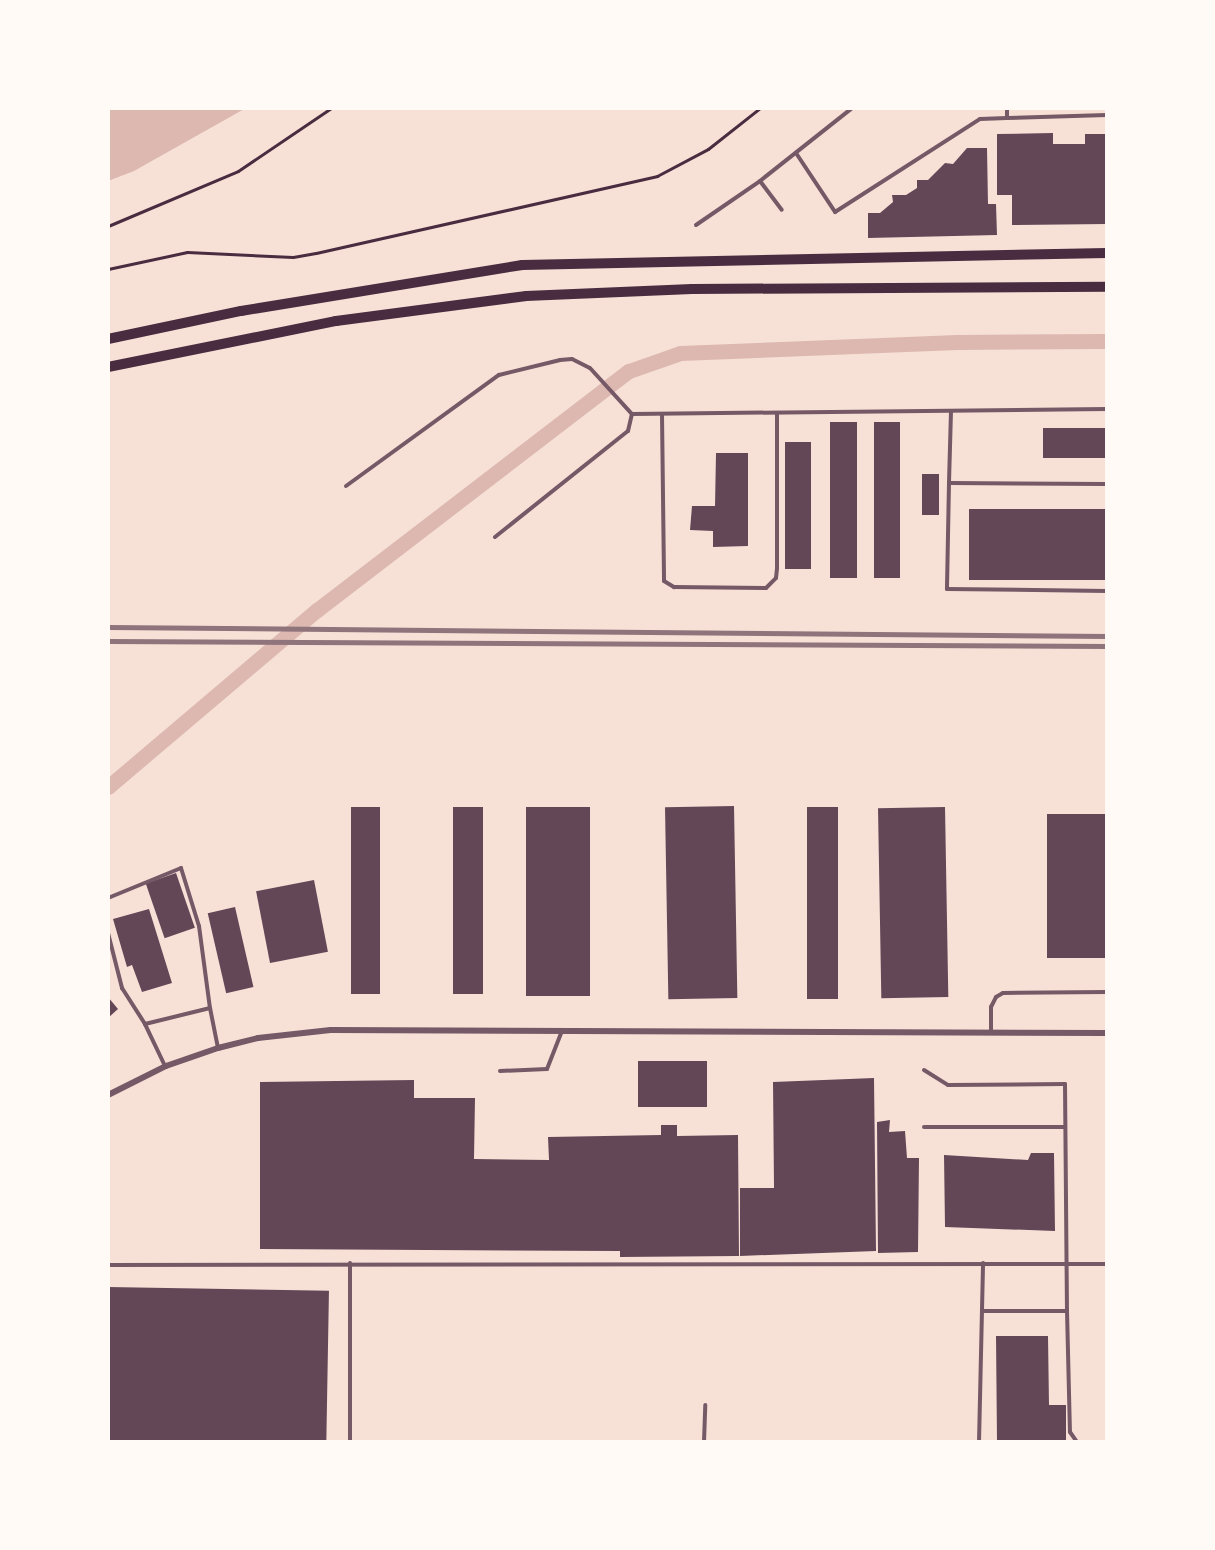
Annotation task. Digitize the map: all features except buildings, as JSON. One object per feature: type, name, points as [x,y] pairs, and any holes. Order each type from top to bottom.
[{"type":"main road","points":[[108,339],[241,311],[522,265],[1107,253]]},
{"type":"main road","points":[[108,367],[336,321],[526,296],[692,289],[1107,287]]},
{"type":"street","points":[[108,1095],[165,1066],[218,1048],[258,1038],[331,1030],[1107,1033]]},
{"type":"lane","points":[[696,225],[760,182],[852,108]]},
{"type":"lane","points":[[1006,118],[1007,108]]},
{"type":"lane","points":[[796,153],[835,212],[980,119],[1107,115]]},
{"type":"lane","points":[[760,182],[782,210]]},
{"type":"lane","points":[[346,486],[499,375],[560,360],[572,359],[590,368],[619,404],[632,414],[1107,409]]},
{"type":"lane","points":[[951,411],[947,588],[1107,591]]},
{"type":"lane","points":[[662,414],[664,581],[674,587],[766,588],[776,578],[777,568],[777,413]]},
{"type":"lane","points":[[495,537],[628,431],[632,414]]},
{"type":"lane","points":[[949,483],[1107,484]]},
{"type":"lane","points":[[108,898],[181,868],[199,926],[218,1048]]},
{"type":"lane","points":[[108,933],[122,988],[145,1024],[165,1066]]},
{"type":"lane","points":[[991,1033],[991,1007],[996,997],[1004,993],[1107,992]]},
{"type":"lane","points":[[145,1024],[210,1008]]},
{"type":"lane","points":[[500,1071],[547,1069],[562,1031]]},
{"type":"lane","points":[[924,1070],[948,1085],[1065,1084],[1070,1432],[1077,1442]]},
{"type":"lane","points":[[924,1127],[1065,1127]]},
{"type":"lane","points":[[108,1266],[350,1263],[1107,1264]]},
{"type":"lane","points":[[350,1263],[350,1442]]},
{"type":"lane","points":[[979,1442],[983,1263]]},
{"type":"lane","points":[[982,1311],[1067,1311]]},
{"type":"lane","points":[[704,1442],[705,1405]]},
{"type":"path","points":[[108,226],[238,171],[331,108]]},
{"type":"path","points":[[108,269],[187,252],[293,257],[657,176],[708,149],[760,108]]},
{"type":"shaded area","points":[[108,108],[246,108],[134,171],[108,181]]},
{"type":"waterway","points":[[108,787],[317,610],[629,371],[680,353],[957,342],[1107,341]]},
{"type":"railway","points":[[108,627],[1107,636]]},
{"type":"railway","points":[[108,641],[1107,646]]}]
